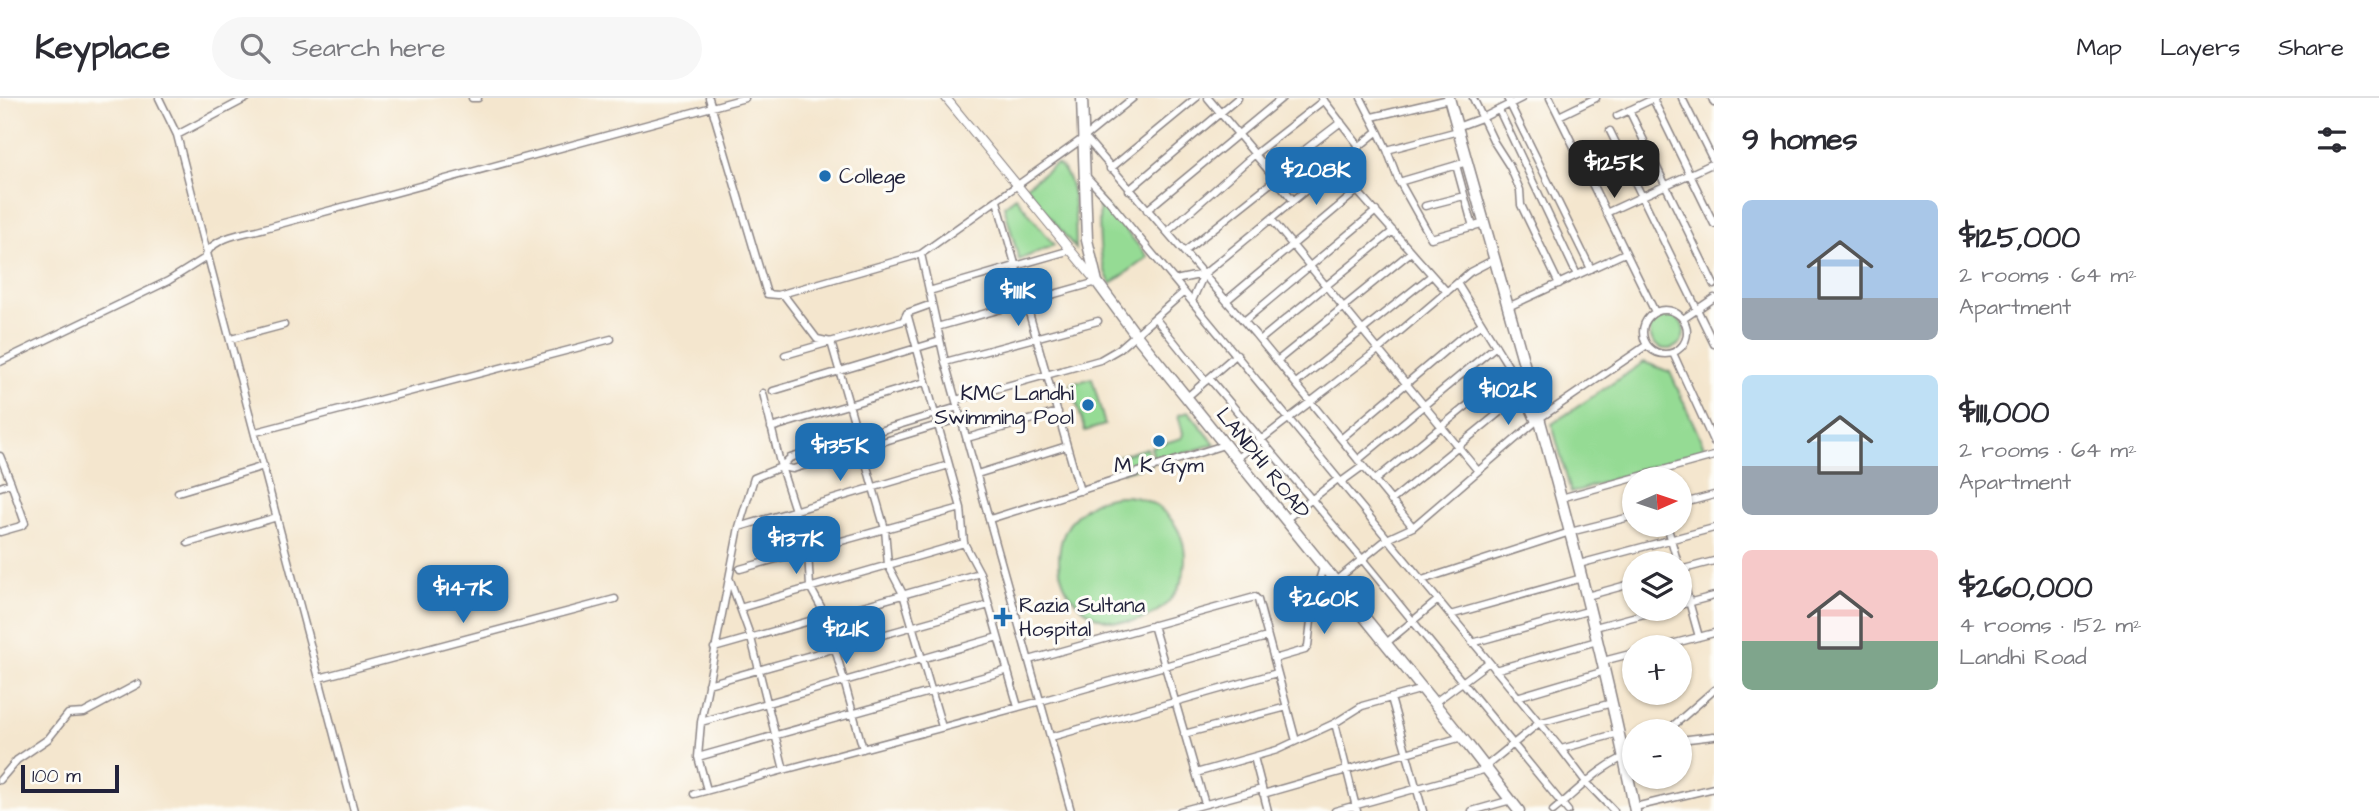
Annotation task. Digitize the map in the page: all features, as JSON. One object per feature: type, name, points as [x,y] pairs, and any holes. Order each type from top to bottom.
[{"type":"main road","name":"LANDHI ROAD","points":[[1082,98],[1087,240],[1097,282],[1186,398],[1519,811]]},
{"type":"main road","points":[[1449,99],[1458,129],[1462,164],[1485,223],[1591,610],[1622,740]]},
{"type":"main road","points":[[1633,789],[1635,809]]},
{"type":"street","points":[[159,98],[177,135],[355,811]]},
{"type":"street","points":[[177,135],[247,98]]},
{"type":"street","points":[[472,98],[478,98]]},
{"type":"street","points":[[709,98],[767,294],[783,294],[921,254],[1085,137],[1133,98]]},
{"type":"street","points":[[0,362],[168,281],[202,261],[210,248],[220,241],[745,98]]},
{"type":"street","points":[[937,327],[1097,282],[946,98]]},
{"type":"street","points":[[1110,169],[1196,98]]},
{"type":"street","points":[[1208,98],[1293,200]]},
{"type":"street","points":[[1129,190],[1238,98]]},
{"type":"street","points":[[1147,210],[1282,98]]},
{"type":"street","points":[[1361,98],[1378,130],[1399,182],[1432,238],[1485,223]]},
{"type":"street","points":[[1473,98],[1494,142],[1510,167],[1520,190],[1521,205],[1559,284]]},
{"type":"street","points":[[1387,150],[1458,129],[1499,110],[1509,101],[1522,98]]},
{"type":"street","points":[[1550,98],[1655,312]]},
{"type":"street","points":[[1606,213],[1714,163],[1682,98]]},
{"type":"street","points":[[1712,98],[1714,103]]},
{"type":"street","points":[[1167,232],[1255,154],[1323,99],[1359,146]]},
{"type":"street","points":[[1372,117],[1449,99]]},
{"type":"street","points":[[1559,116],[1593,99]]},
{"type":"street","points":[[1617,116],[1654,99],[1714,224]]},
{"type":"street","points":[[1509,101],[1591,269]]},
{"type":"street","points":[[1499,110],[1577,275]]},
{"type":"street","points":[[1629,110],[1714,285]]},
{"type":"street","points":[[1184,251],[1341,122]]},
{"type":"street","points":[[1192,301],[1204,274],[1378,130]]},
{"type":"street","points":[[1609,131],[1714,344]]},
{"type":"street","points":[[1085,137],[1110,169],[1227,300],[1413,527]]},
{"type":"street","points":[[1399,182],[1462,164],[1464,196],[1473,227]]},
{"type":"street","points":[[1335,166],[1447,292]]},
{"type":"street","points":[[1086,176],[1237,354],[1586,782],[1614,811]]},
{"type":"street","points":[[1227,300],[1357,191]]},
{"type":"street","points":[[1425,206],[1464,196]]},
{"type":"street","points":[[997,201],[1080,491]]},
{"type":"street","points":[[1244,321],[1376,211]]},
{"type":"street","points":[[1271,219],[1478,471]]},
{"type":"street","points":[[1260,340],[1393,231]]},
{"type":"street","points":[[929,290],[1071,250]]},
{"type":"street","points":[[1278,361],[1411,252]]},
{"type":"street","points":[[1508,307],[1625,253]]},
{"type":"street","points":[[921,254],[945,362],[1071,811]]},
{"type":"street","points":[[1236,459],[1378,350],[1470,272],[1495,260]]},
{"type":"street","points":[[1175,280],[1204,274]]},
{"type":"street","points":[[1296,383],[1432,275]]},
{"type":"street","points":[[1457,283],[1511,370],[1538,420]]},
{"type":"street","points":[[707,790],[698,757],[701,722],[739,527],[754,478],[781,467],[790,458],[934,414],[1047,374],[1100,360],[1136,335],[1185,292]]},
{"type":"street","points":[[783,294],[817,339],[831,342]]},
{"type":"street","points":[[1683,319],[1714,298]]},
{"type":"street","points":[[785,355],[903,321],[907,313],[932,304]]},
{"type":"street","points":[[1670,310],[1683,319],[1687,330],[1686,338],[1683,345],[1673,353],[1659,354],[1647,345],[1643,328],[1646,320],[1655,312],[1670,310]]},
{"type":"street","points":[[907,313],[961,508],[964,543],[980,573],[1018,707]]},
{"type":"street","points":[[1155,318],[1362,559],[1568,811]]},
{"type":"street","points":[[945,362],[1098,321]]},
{"type":"street","points":[[1342,438],[1460,339],[1482,324]]},
{"type":"street","points":[[231,339],[284,325]]},
{"type":"street","points":[[256,432],[611,339]]},
{"type":"street","points":[[773,391],[940,341]]},
{"type":"street","points":[[831,342],[885,530],[888,565],[904,594],[942,727]]},
{"type":"street","points":[[1335,582],[1387,539],[1413,527],[1538,420],[1647,345]]},
{"type":"street","points":[[1285,520],[1340,480],[1424,405],[1496,346]]},
{"type":"street","points":[[1673,353],[1711,428],[1714,443]]},
{"type":"street","points":[[1186,398],[1237,354]]},
{"type":"street","points":[[1375,480],[1511,370]]},
{"type":"street","points":[[771,428],[925,382]]},
{"type":"street","points":[[763,393],[781,467],[807,551],[810,587],[826,616],[863,749]]},
{"type":"street","points":[[1391,501],[1522,394]]},
{"type":"street","points":[[967,439],[1058,412]]},
{"type":"street","points":[[781,467],[793,469],[961,418]]},
{"type":"street","points":[[990,519],[1224,445]]},
{"type":"street","points":[[977,474],[1067,446]]},
{"type":"street","points":[[0,456],[24,523],[0,532]]},
{"type":"street","points":[[1683,467],[1714,456]]},
{"type":"street","points":[[178,492],[264,466]]},
{"type":"street","points":[[739,527],[949,466]]},
{"type":"street","points":[[0,487],[11,483]]},
{"type":"street","points":[[1561,498],[1622,484]]},
{"type":"street","points":[[1692,501],[1714,495]]},
{"type":"street","points":[[740,569],[961,508]]},
{"type":"street","points":[[188,543],[277,517]]},
{"type":"street","points":[[1422,580],[1570,532],[1622,519]]},
{"type":"street","points":[[1578,564],[1714,528]]},
{"type":"street","points":[[1672,539],[1675,551]]},
{"type":"street","points":[[740,608],[964,543]]},
{"type":"street","points":[[1692,567],[1714,561]]},
{"type":"street","points":[[1274,659],[1305,650],[1308,646],[1314,596],[1323,568]]},
{"type":"street","points":[[714,648],[980,573]]},
{"type":"street","points":[[729,578],[751,638],[784,770]]},
{"type":"street","points":[[1450,615],[1582,578]]},
{"type":"street","points":[[1587,596],[1622,586]]},
{"type":"street","points":[[1692,601],[1714,596]]},
{"type":"street","points":[[1029,660],[1255,597],[1296,741]]},
{"type":"street","points":[[319,678],[615,599]]},
{"type":"street","points":[[1385,644],[1438,600]]},
{"type":"street","points":[[708,684],[989,605]]},
{"type":"street","points":[[1472,643],[1591,610]]},
{"type":"street","points":[[1692,612],[1699,637]]},
{"type":"street","points":[[1595,627],[1622,620]]},
{"type":"street","points":[[1153,625],[1205,804]]},
{"type":"street","points":[[1692,639],[1714,633]]},
{"type":"street","points":[[701,722],[998,637]]},
{"type":"street","points":[[694,794],[1267,637]]},
{"type":"street","points":[[1495,670],[1598,641]]},
{"type":"street","points":[[1517,697],[1622,658]]},
{"type":"street","points":[[1434,703],[1489,662]]},
{"type":"street","points":[[698,757],[1008,670]]},
{"type":"street","points":[[1051,737],[1277,673]]},
{"type":"street","points":[[0,780],[17,760],[48,739],[68,715],[84,713],[138,684]]},
{"type":"street","points":[[1196,773],[1254,757],[1296,741],[1335,723],[1362,706],[1423,690]]},
{"type":"street","points":[[1680,719],[1714,690]]},
{"type":"street","points":[[1391,698],[1423,811]]},
{"type":"street","points":[[1335,811],[1356,808],[1486,768],[1539,723],[1612,703]]},
{"type":"street","points":[[1185,734],[1287,707]]},
{"type":"street","points":[[1335,723],[1356,808]]},
{"type":"street","points":[[1561,749],[1619,733]]},
{"type":"street","points":[[1692,739],[1714,736]]},
{"type":"street","points":[[1185,810],[1346,770],[1462,737]]},
{"type":"street","points":[[1254,757],[1268,811]]},
{"type":"street","points":[[1553,811],[1586,782],[1622,760]]},
{"type":"street","points":[[1635,809],[1714,788]]},
{"type":"street","points":[[1472,811],[1511,800]]},
{"type":"street","points":[[1656,802],[1659,811]]},
{"type":"green space","points":[[1056,164],[1063,169],[1072,189],[1076,249],[1025,187]]},
{"type":"green space","points":[[1016,197],[1054,245],[1019,260],[1004,206]]},
{"type":"green space","points":[[1099,198],[1148,257],[1111,284],[1101,253]]},
{"type":"green space","points":[[1667,315],[1679,320],[1684,332],[1679,344],[1667,349],[1655,344],[1650,332],[1655,320]]},
{"type":"green space","points":[[1644,362],[1670,372],[1705,449],[1650,467],[1622,467],[1622,476],[1571,493],[1552,424]]},
{"type":"green space","name":"KMC Landhi Swimming Pool","points":[[1092,378],[1105,425],[1085,431],[1071,384]]},
{"type":"green space","points":[[1189,412],[1215,444],[1155,462],[1151,447],[1182,438],[1178,415]]},
{"type":"green space","points":[[1147,448],[1152,464],[1123,472],[1119,456]]},
{"type":"green space","points":[[1122,496],[1146,501],[1167,514],[1180,535],[1185,559],[1180,583],[1167,604],[1146,617],[1122,622],[1098,617],[1077,604],[1064,583],[1059,559],[1064,535],[1077,514],[1098,501]]},
{"type":"place","name":"College","points":[[825,176]]},
{"type":"place","name":"KMC Landhi Swimming Pool","points":[[1088,405]]},
{"type":"place","name":"M K Gym","points":[[1159,441]]},
{"type":"place","name":"Razia Sultana Hospital","points":[[1003,617]]}]
